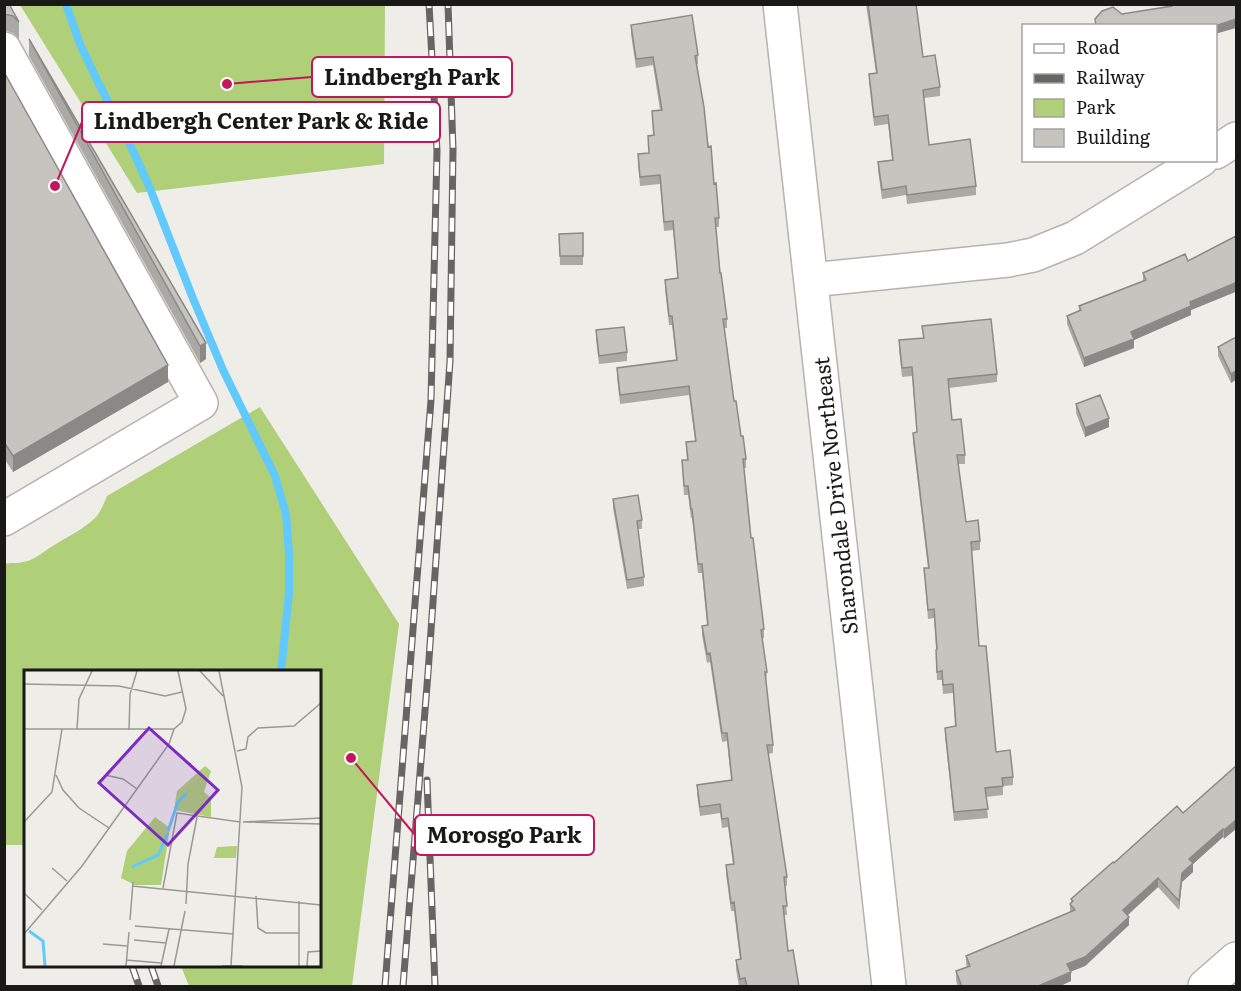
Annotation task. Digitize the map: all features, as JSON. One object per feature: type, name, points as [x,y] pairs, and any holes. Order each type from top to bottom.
[{"type":"street","name":"Sharondale Drive Northeast","points":[[780,4],[889,987]]},
{"type":"street","points":[[4,48],[201,403],[4,519]]},
{"type":"street","points":[[1217,151],[1236,139]]},
{"type":"street","points":[[810,280],[1008,260],[1033,255],[1075,238],[1198,162]]},
{"type":"street","points":[[1205,987],[1236,959]]},
{"type":"green space","points":[[20,5],[385,5],[384,164],[137,193]]},
{"type":"green space","points":[[260,407],[399,624],[352,986],[189,986],[181,967],[321,967],[321,670],[24,670],[24,845],[5,845],[5,564],[28,561],[82,528],[96,517],[107,496]]},
{"type":"building","points":[[4,4],[9,4],[19,22],[13,16],[4,14]]},
{"type":"building","points":[[868,4],[916,4],[923,57],[935,55],[940,87],[923,90],[929,145],[970,139],[976,186],[907,195],[906,186],[882,190],[878,162],[893,160],[888,115],[874,117],[869,74],[877,73]]},
{"type":"building","points":[[1172,4],[1236,4],[1236,19],[1217,25],[1096,24],[1095,19],[1102,11],[1113,7],[1122,14],[1172,6]]},
{"type":"building","points":[[692,15],[698,55],[695,56],[708,147],[711,146],[714,184],[716,183],[719,218],[715,218],[727,319],[723,319],[734,401],[736,401],[741,436],[743,436],[751,538],[753,538],[764,629],[761,630],[773,745],[767,745],[787,877],[784,877],[787,906],[783,906],[788,951],[793,950],[799,987],[747,987],[745,978],[740,979],[736,960],[741,959],[734,902],[731,903],[726,865],[734,864],[728,818],[722,819],[720,804],[700,807],[697,785],[732,780],[727,733],[722,733],[710,653],[707,654],[702,626],[708,625],[702,564],[698,564],[688,486],[684,486],[682,460],[688,460],[686,442],[696,441],[689,386],[620,395],[617,368],[677,360],[665,280],[678,278],[673,221],[664,222],[660,175],[640,177],[638,154],[649,153],[648,136],[654,135],[652,111],[662,110],[653,57],[636,59],[631,25]]},
{"type":"building","points":[[29,39],[206,343],[200,346]]},
{"type":"building","points":[[4,72],[168,365],[13,456],[4,442]]},
{"type":"building","points":[[583,233],[583,256],[560,256],[559,234]]},
{"type":"building","points":[[1236,236],[1236,286],[1235,283],[1190,302],[1191,306],[1131,332],[1134,339],[1084,358],[1067,316],[1081,310],[1079,306],[1146,280],[1143,273],[1185,254],[1188,261]]},
{"type":"building","points":[[991,319],[997,374],[948,379],[952,420],[961,419],[965,455],[957,455],[966,522],[978,520],[980,541],[971,542],[979,646],[986,646],[996,752],[1010,750],[1013,777],[1002,778],[1003,786],[985,788],[988,809],[954,812],[945,728],[956,726],[953,684],[943,685],[942,671],[937,672],[934,609],[928,610],[924,568],[929,568],[913,433],[917,432],[912,367],[902,368],[899,340],[924,338],[922,326]]},
{"type":"building","points":[[624,327],[627,352],[599,356],[596,330]]},
{"type":"building","points":[[1236,337],[1236,371],[1231,374],[1218,347]]},
{"type":"building","points":[[1100,395],[1109,418],[1085,428],[1076,404]]},
{"type":"building","points":[[638,495],[642,520],[637,521],[644,577],[627,580],[613,499]]},
{"type":"building","points":[[1236,766],[1236,820],[1189,859],[1193,863],[1182,873],[1179,901],[1158,878],[1123,910],[1129,917],[1085,957],[1067,964],[1071,972],[1036,987],[962,987],[956,971],[970,966],[966,956],[1075,910],[1070,904],[1073,901],[1071,899],[1177,806],[1183,813]]},
{"type":"waterway","points":[[66,4],[80,44],[115,115]]},
{"type":"waterway","points":[[128,140],[149,186],[223,370],[275,476],[286,514],[289,593],[281,670]]},
{"type":"railway","points":[[385,986],[431,400],[437,151],[429,4]]},
{"type":"railway","points":[[403,986],[450,361],[453,149],[448,4]]},
{"type":"railway","points":[[427,780],[435,986]]},
{"type":"railway","points":[[132,967],[139,986]]},
{"type":"railway","points":[[151,967],[158,986]]},
{"type":"place","name":"Lindbergh Park","points":[[227,84]]},
{"type":"place","name":"Lindbergh Center Park & Ride","points":[[55,186]]},
{"type":"place","name":"Morosgo Park","points":[[351,758]]}]
